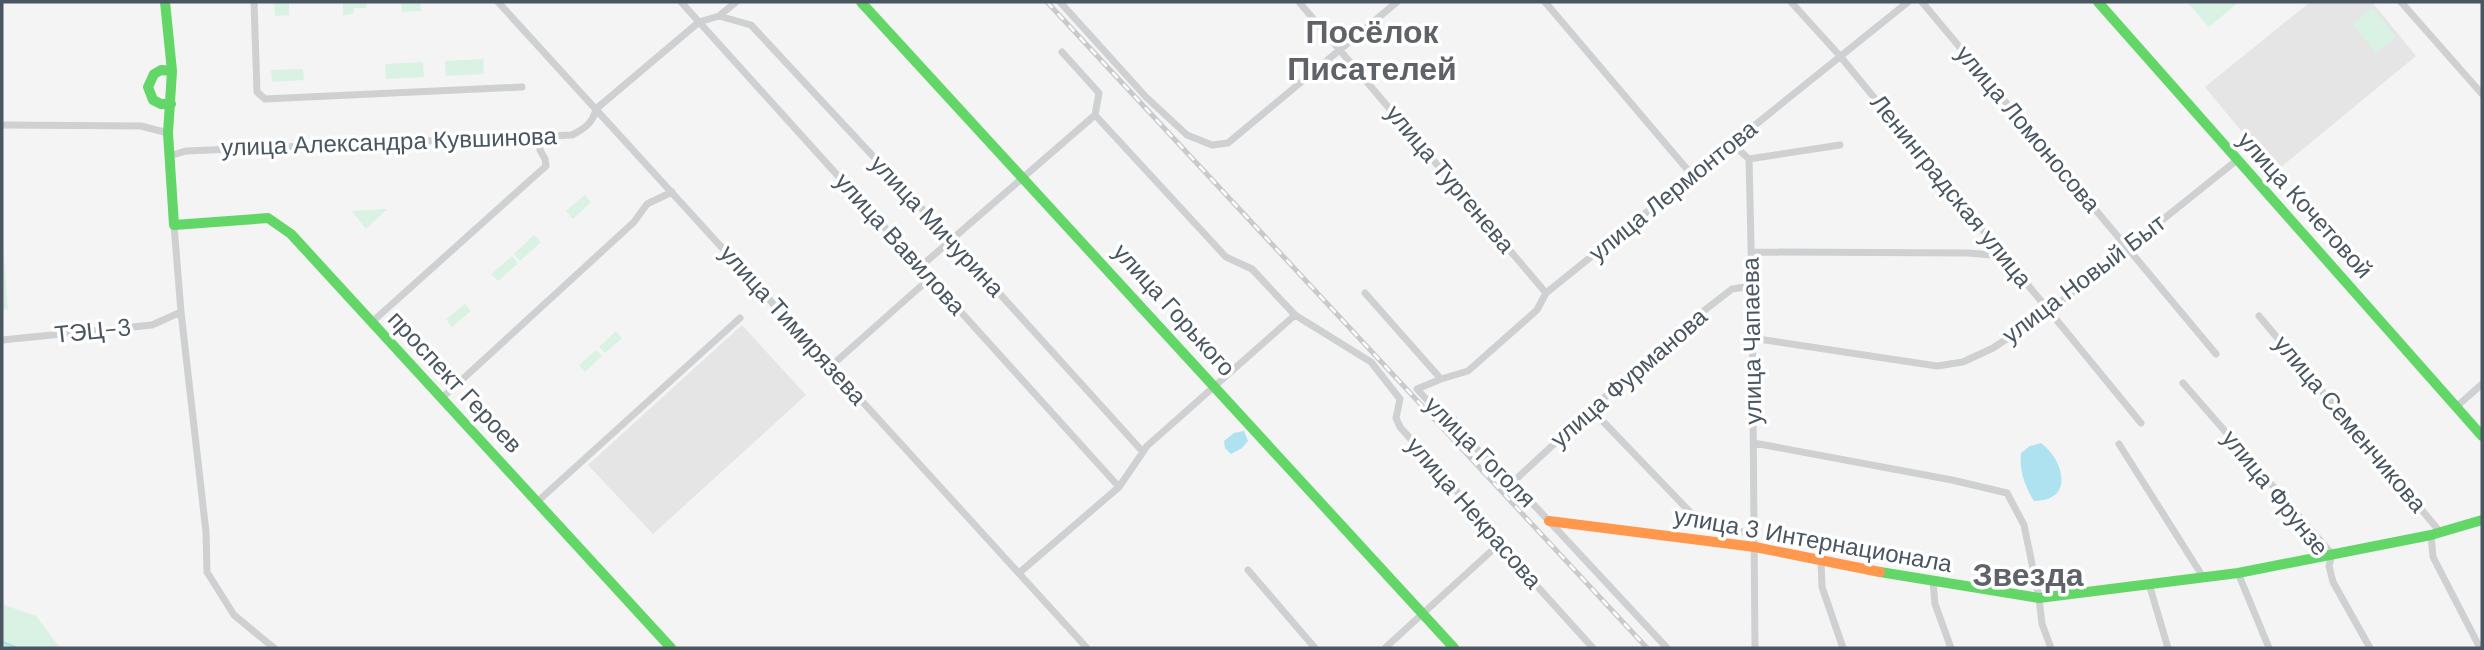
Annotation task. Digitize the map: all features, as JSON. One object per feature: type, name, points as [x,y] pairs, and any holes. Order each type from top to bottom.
[{"type":"street","points":[[165,2],[172,71],[168,133],[174,225],[206,532],[207,572],[234,615],[274,648]]},
{"type":"street","points":[[254,2],[257,92],[265,99],[522,87]]},
{"type":"street","name":"улица Тимирязева","points":[[498,2],[1087,648]]},
{"type":"street","name":"улица Вавилова","points":[[681,2],[1119,487]]},
{"type":"street","points":[[699,22],[719,16],[736,2]]},
{"type":"street","name":"улица Горького","points":[[861,2],[1454,648]]},
{"type":"street","points":[[1060,2],[1146,97],[1187,135],[1212,145],[1228,143],[1397,2]]},
{"type":"street","name":"улица Тургенева","points":[[1299,2],[1546,293]]},
{"type":"street","points":[[1545,2],[1692,174]]},
{"type":"street","name":"Ленинградская улица","points":[[1791,2],[1840,56],[2141,423]]},
{"type":"street","name":"улица Лермонтова","points":[[1441,379],[1468,371],[1537,310],[1546,293],[1908,2]]},
{"type":"street","name":"улица Ломоносова","points":[[1922,2],[2216,354]]},
{"type":"street","name":"улица Кочетовой","points":[[2098,2],[2482,436]]},
{"type":"street","points":[[2401,2],[2482,94]]},
{"type":"street","name":"улица Мичурина","points":[[719,16],[751,25],[1143,452]]},
{"type":"street","name":"улица Александра Кувшинова","points":[[169,156],[186,151],[572,135],[584,129],[594,119],[596,109],[699,22]]},
{"type":"street","points":[[920,267],[1096,115],[1099,93],[1062,52]]},
{"type":"street","points":[[171,104],[155,102],[150,98],[147,87],[150,76],[154,73],[166,69],[172,71]]},
{"type":"street","name":"улица Некрасова","points":[[1096,115],[1226,257],[1252,269],[1295,315],[1371,362],[1400,399],[1396,418],[1400,427],[1493,532],[1499,544],[1593,648]]},
{"type":"street","points":[[2,125],[141,126],[168,133]]},
{"type":"street","points":[[372,322],[545,166],[539,137]]},
{"type":"street","points":[[1731,143],[1749,159],[1840,145]]},
{"type":"street","name":"улица Чапаева","points":[[1749,159],[1755,648]]},
{"type":"street","name":"улица Новый Быт","points":[[1752,338],[1937,366],[1963,362],[1993,348],[2049,311],[2236,160]]},
{"type":"street","points":[[442,398],[634,222],[647,204],[671,192]]},
{"type":"street","name":"проспект Героев","points":[[174,225],[268,218],[291,234],[671,648]]},
{"type":"street","points":[[1751,252],[1968,253],[2004,256]]},
{"type":"street","points":[[831,366],[930,278]]},
{"type":"street","name":"улица Фурманова","points":[[1513,482],[1670,337],[1732,289],[1752,286]]},
{"type":"street","name":"улица Гоголя","points":[[1366,293],[1441,379],[1417,388],[1439,413],[1454,419],[1465,440],[1495,463],[1667,648]]},
{"type":"street","name":"ТЭЦ-3","points":[[2,341],[152,325],[181,312]]},
{"type":"street","points":[[1019,573],[1119,487],[1143,452],[1214,385],[1295,315]]},
{"type":"street","name":"улица Семенчикова","points":[[2259,316],[2436,534],[2433,557],[2480,648]]},
{"type":"street","points":[[537,502],[740,317]]},
{"type":"street","name":"улица Фрунзе","points":[[2183,383],[2332,554],[2329,566],[2333,582],[2359,624],[2370,648]]},
{"type":"street","points":[[2456,407],[2482,384]]},
{"type":"street","points":[[1592,410],[1691,513],[1755,541]]},
{"type":"street","points":[[1754,443],[2007,493],[2024,525],[2042,624],[2050,648]]},
{"type":"street","points":[[2119,444],[2203,578]]},
{"type":"street","name":"улица 3 Интернационала","points":[[1549,521],[1755,541],[1821,560],[1933,582],[2039,598],[2238,573],[2436,534],[2482,520]]},
{"type":"street","points":[[1385,648],[1499,544]]},
{"type":"street","points":[[1821,560],[1822,587],[1843,648]]},
{"type":"street","points":[[1248,570],[1315,648]]},
{"type":"street","points":[[2238,573],[2269,648]]},
{"type":"street","points":[[1933,582],[1935,604],[1951,648]]},
{"type":"street","points":[[2149,584],[2168,648]]},
{"type":"shaded area","points":[[2310,2],[2372,2],[2416,56],[2275,172],[2205,87]]},
{"type":"shaded area","points":[[742,325],[806,395],[653,534],[588,465]]},
{"type":"green space","points":[[274,2],[289,2],[289,15],[275,16]]},
{"type":"green space","points":[[343,2],[366,2],[366,8],[354,8],[353,14],[343,15]]},
{"type":"green space","points":[[401,2],[420,2],[421,11],[402,12]]},
{"type":"green space","points":[[2187,2],[2239,2],[2209,27]]},
{"type":"green space","points":[[2373,8],[2396,37],[2376,53],[2353,24]]},
{"type":"green space","points":[[483,59],[484,74],[446,76],[445,61]]},
{"type":"green space","points":[[423,62],[424,77],[386,79],[385,64]]},
{"type":"green space","points":[[303,69],[304,80],[272,82],[271,70]]},
{"type":"green space","points":[[585,195],[591,202],[573,219],[566,211]]},
{"type":"green space","points":[[387,209],[366,229],[352,211]]},
{"type":"green space","points":[[2,234],[8,309],[2,310]]},
{"type":"green space","points":[[534,235],[541,242],[520,261],[514,254]]},
{"type":"green space","points":[[512,256],[518,263],[498,281],[491,274]]},
{"type":"green space","points":[[465,304],[471,311],[452,327],[446,319]]},
{"type":"green space","points":[[616,331],[622,338],[605,353],[599,347]]},
{"type":"green space","points":[[596,350],[602,356],[585,372],[579,365]]},
{"type":"green space","points":[[2,591],[4,605],[36,616],[60,648],[2,648]]},
{"type":"water","points":[[1244,431],[1248,441],[1231,454],[1225,448],[1224,441],[1234,433]]},
{"type":"water","points":[[2041,443],[2049,450],[2060,469],[2060,487],[2056,494],[2047,499],[2034,501],[2023,478],[2021,453],[2030,446]]},
{"type":"waterway","points":[[2,642],[17,648]]},
{"type":"railway","points":[[1047,2],[1647,648]]},
{"type":"traffic: fast","points":[[165,2],[172,71],[168,133],[174,225],[268,218],[291,234],[671,648]]},
{"type":"traffic: fast","points":[[861,2],[1454,648]]},
{"type":"traffic: fast","points":[[2098,2],[2482,436]]},
{"type":"traffic: fast","points":[[171,104],[161,104],[153,100],[148,87],[154,74],[161,70],[172,71]]},
{"type":"traffic: fast","points":[[1880,572],[2039,598],[2238,573],[2431,535],[2482,520]]},
{"type":"traffic: slow","points":[[1549,521],[1755,547],[1880,572]]},
{"type":"district","name":"Посёлок Писателей","points":[[1372,50]]},
{"type":"district","name":"Звезда","points":[[2028,575]]}]
